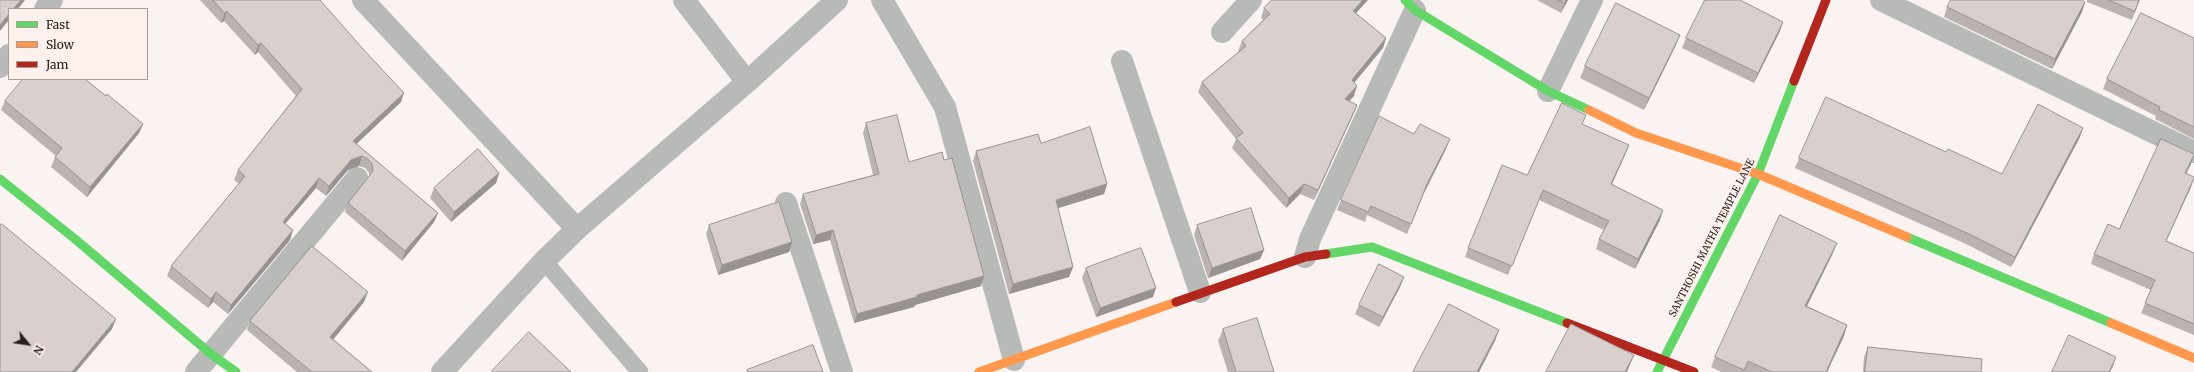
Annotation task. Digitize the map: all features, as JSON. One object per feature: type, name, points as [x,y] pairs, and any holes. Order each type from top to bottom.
[{"type":"street","points":[[46,8],[52,0]]},
{"type":"street","points":[[363,0],[578,229]]},
{"type":"street","points":[[684,0],[747,82]]},
{"type":"street","points":[[442,372],[544,261],[578,229],[747,82],[837,0]]},
{"type":"street","points":[[882,0],[945,107],[1014,360]]},
{"type":"street","points":[[1222,32],[1251,0]]},
{"type":"street","points":[[1548,91],[1592,0]]},
{"type":"street","name":"SANTHOSHI MATHA TEMPLE LANE","points":[[1657,372],[1758,174],[1826,0]]},
{"type":"street","points":[[1882,0],[2194,152]]},
{"type":"street","points":[[1305,257],[1310,239],[1410,5],[1548,91],[1636,133],[1758,174],[2194,358]]},
{"type":"street","points":[[0,67],[8,56]]},
{"type":"street","points":[[1122,61],[1200,292]]},
{"type":"street","points":[[196,372],[357,178]]},
{"type":"street","points":[[0,179],[75,239],[211,354],[236,372]]},
{"type":"street","points":[[786,203],[842,372]]},
{"type":"street","points":[[979,372],[1200,292],[1305,257],[1372,246],[1694,372]]},
{"type":"lane","points":[[544,261],[640,372]]},
{"type":"building","points":[[0,0],[21,0],[14,8],[8,8],[8,15],[0,25]]},
{"type":"building","points":[[213,0],[320,0],[404,93],[353,141],[438,213],[405,251],[348,203],[373,171],[372,164],[368,159],[362,156],[351,160],[329,186],[319,178],[283,222],[293,230],[231,305],[216,292],[211,299],[171,266],[245,176],[238,170],[302,89],[261,43],[258,45],[227,11],[225,13]]},
{"type":"building","points":[[1272,0],[1363,0],[1353,11],[1386,38],[1352,80],[1357,86],[1345,99],[1357,105],[1318,190],[1304,184],[1289,198],[1236,138],[1243,133],[1202,82],[1246,46],[1242,41],[1270,14],[1264,8]]},
{"type":"building","points":[[1559,0],[1566,0],[1565,3]]},
{"type":"building","points":[[1705,0],[1740,0],[1783,22],[1758,73],[1686,38]]},
{"type":"building","points":[[1951,0],[2082,0],[2085,2],[2055,59],[1947,7]]},
{"type":"building","points":[[2109,0],[2139,0],[2135,11]]},
{"type":"building","points":[[1616,3],[1680,35],[1649,98],[1585,66]]},
{"type":"building","points":[[2141,13],[2194,38],[2194,127],[2159,110],[2160,107],[2107,79]]},
{"type":"building","points":[[22,80],[86,80],[106,96],[107,94],[143,124],[90,187],[55,157],[62,148],[5,101]]},
{"type":"building","points":[[1826,97],[1946,152],[1948,149],[2002,174],[2038,104],[2083,128],[2015,257],[1969,234],[1799,158]]},
{"type":"building","points":[[1562,103],[1586,115],[1582,124],[1629,145],[1611,184],[1663,210],[1638,259],[1599,239],[1609,221],[1543,190],[1512,266],[1468,248],[1502,165],[1527,175]]},
{"type":"building","points":[[897,115],[909,162],[942,152],[944,160],[952,158],[984,276],[857,314],[833,230],[816,235],[803,194],[879,174],[866,123]]},
{"type":"building","points":[[1379,116],[1414,134],[1420,124],[1450,139],[1427,184],[1411,224],[1371,206],[1368,212],[1341,200]]},
{"type":"building","points":[[1090,127],[1107,184],[1056,200],[1073,267],[1013,284],[976,151],[1038,134],[1041,143]]},
{"type":"building","points":[[2161,139],[2194,154],[2185,173],[2194,178],[2166,241],[2194,253],[2194,324],[2145,303],[2155,280],[2094,254],[2108,224],[2119,229]]},
{"type":"building","points":[[478,149],[499,173],[454,212],[434,188]]},
{"type":"building","points":[[779,202],[792,242],[722,265],[709,225]]},
{"type":"building","points":[[1251,208],[1264,250],[1212,268],[1197,225]]},
{"type":"building","points":[[1780,215],[1837,243],[1805,306],[1847,325],[1826,372],[1772,372],[1748,361],[1744,370],[1715,357]]},
{"type":"building","points":[[2,224],[116,319],[72,372],[0,372],[0,225]]},
{"type":"building","points":[[312,246],[368,292],[330,337],[372,372],[312,372],[250,321]]},
{"type":"building","points":[[1141,248],[1156,288],[1100,308],[1086,268]]},
{"type":"building","points":[[1379,264],[1404,277],[1383,317],[1359,305]]},
{"type":"building","points":[[1449,304],[1499,330],[1477,372],[1413,372]]},
{"type":"building","points":[[1257,318],[1274,372],[1236,372],[1223,329]]},
{"type":"building","points":[[1571,324],[1634,355],[1625,372],[1546,372]]},
{"type":"building","points":[[529,332],[571,372],[493,372],[492,371]]},
{"type":"building","points":[[2069,335],[2116,357],[2109,372],[2052,372]]},
{"type":"building","points":[[813,345],[823,372],[748,372],[747,370]]},
{"type":"building","points":[[1868,347],[1982,359],[1981,372],[1865,372]]},
{"type":"traffic: fast","points":[[1405,0],[1415,10],[1548,91],[1589,110]]},
{"type":"traffic: fast","points":[[1657,372],[1758,174],[1794,81]]},
{"type":"traffic: fast","points":[[0,179],[75,239],[211,354],[236,372]]},
{"type":"traffic: fast","points":[[1907,237],[2111,323]]},
{"type":"traffic: fast","points":[[1326,254],[1372,247],[1567,323]]},
{"type":"traffic: slow","points":[[1589,110],[1636,133],[1758,174],[1907,237]]},
{"type":"traffic: slow","points":[[979,372],[1176,302]]},
{"type":"traffic: slow","points":[[2111,323],[2194,358]]},
{"type":"traffic: jam","points":[[1794,81],[1826,0]]},
{"type":"traffic: jam","points":[[1176,302],[1305,257],[1326,254]]},
{"type":"traffic: jam","points":[[1567,323],[1694,372]]}]
